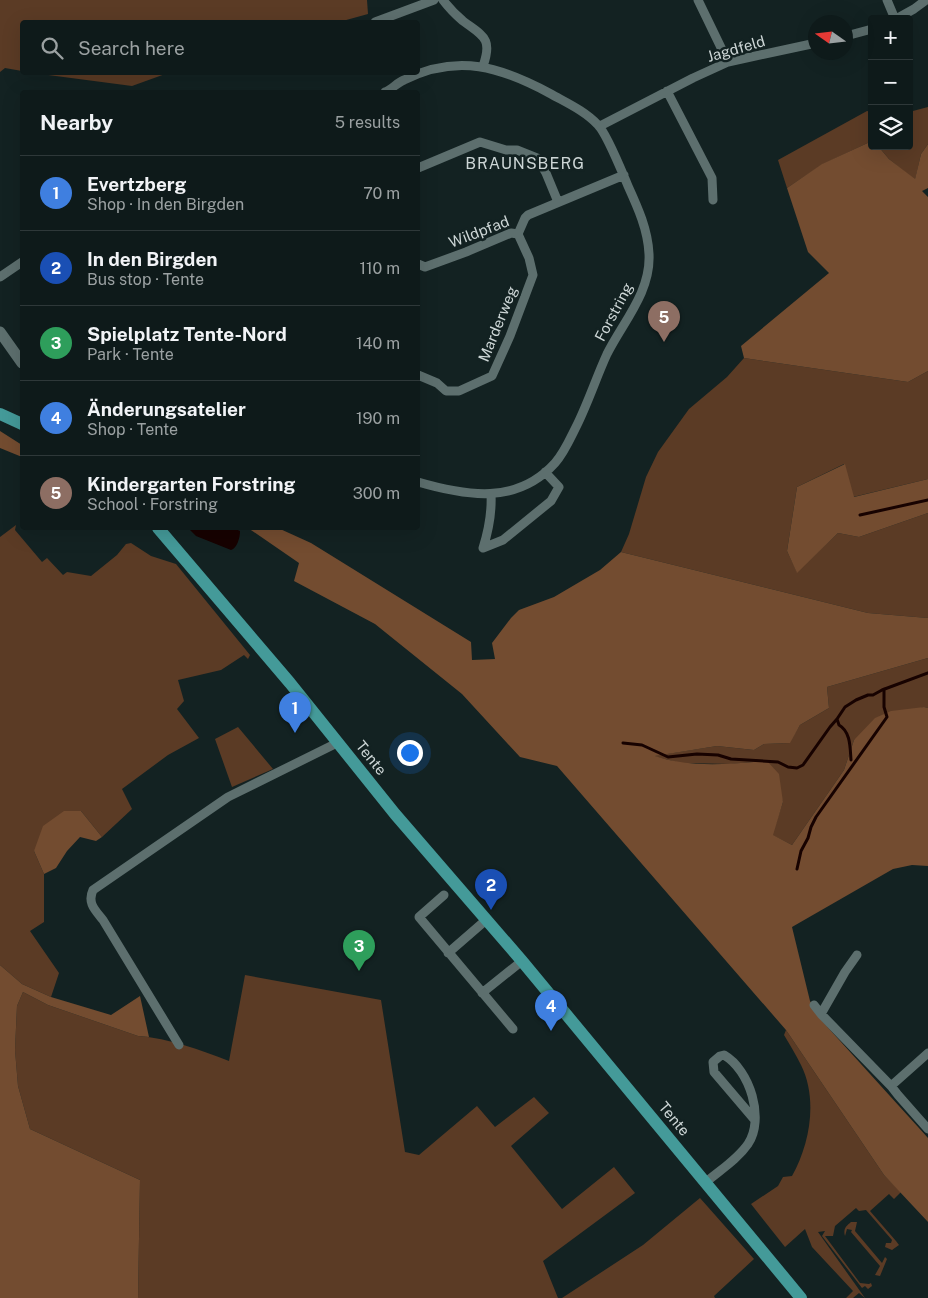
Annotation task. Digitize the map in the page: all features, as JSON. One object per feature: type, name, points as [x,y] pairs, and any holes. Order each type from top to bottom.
[{"type":"main road","points":[[0,414],[20,422]]},
{"type":"main road","name":"Tente","points":[[160,530],[230,611],[416,838],[522,961],[801,1298]]},
{"type":"street","points":[[380,20],[434,0]]},
{"type":"street","points":[[444,0],[457,16],[478,30],[486,39],[487,50],[483,66]]},
{"type":"street","points":[[698,0],[728,62]]},
{"type":"street","points":[[887,0],[894,15]]},
{"type":"street","points":[[904,15],[914,10],[926,0]]},
{"type":"street","points":[[853,34],[868,30]]},
{"type":"street","name":"Jagdfeld","points":[[600,126],[728,62],[808,45]]},
{"type":"street","name":"Forstring","points":[[420,74],[447,66],[483,66],[503,72],[542,89],[582,111],[600,126],[624,175],[648,237],[649,257],[646,279],[639,298],[616,336],[598,372],[577,426],[556,462],[545,472],[519,487],[491,494],[479,495],[446,490],[420,483]]},
{"type":"street","name":"Forstring","points":[[388,90],[402,80],[418,75]]},
{"type":"street","points":[[667,91],[712,178],[713,200]]},
{"type":"street","points":[[420,167],[480,142],[506,150],[517,150],[537,158],[546,173],[558,202]]},
{"type":"street","name":"Wildpfad","points":[[420,265],[425,267],[512,232],[518,234],[528,214],[624,175]]},
{"type":"street","name":"Marderweg","points":[[420,375],[437,383],[446,390],[459,391],[492,376],[533,276],[529,258],[518,234]]},
{"type":"street","points":[[0,276],[20,263]]},
{"type":"street","points":[[0,332],[20,360]]},
{"type":"street","points":[[491,494],[492,509],[489,530],[483,548],[503,540],[551,501],[559,486],[545,472]]},
{"type":"street","points":[[179,1045],[93,908],[90,899],[93,890],[228,797],[337,742]]},
{"type":"street","points":[[444,895],[418,916],[513,1029]]},
{"type":"street","points":[[448,953],[486,920]]},
{"type":"street","points":[[821,1014],[857,955]]},
{"type":"street","points":[[482,992],[522,961]]},
{"type":"street","points":[[814,1005],[891,1086],[928,1129]]},
{"type":"street","points":[[891,1086],[928,1053]]},
{"type":"street","points":[[705,1183],[736,1158],[749,1142],[754,1119],[754,1101],[748,1084],[730,1059],[724,1055],[720,1056],[713,1062],[714,1072],[754,1119]]},
{"type":"shaded area","points":[[0,0],[367,0],[368,14],[346,20],[20,20],[20,71],[5,68],[0,72]]},
{"type":"shaded area","points":[[48,75],[162,75],[132,86]]},
{"type":"shaded area","points":[[928,107],[928,144],[921,154],[915,180],[889,159],[881,150],[913,150],[913,111]]},
{"type":"shaded area","points":[[868,111],[868,143],[823,164],[787,188],[778,160]]},
{"type":"shaded area","points":[[868,143],[868,150],[881,150],[889,159],[915,179],[921,154],[928,144],[928,188],[922,191],[928,197],[928,371],[908,382],[744,358],[741,346],[829,273],[808,252],[787,188],[822,164]]},
{"type":"shaded area","points":[[744,358],[908,382],[928,371],[928,479],[853,497],[844,464],[797,487],[787,551],[797,572],[838,533],[859,537],[928,513],[928,618],[868,613],[621,552],[629,534],[646,477],[658,452],[689,409],[727,377]]},
{"type":"shaded area","points":[[0,431],[20,444],[20,456],[0,448]]},
{"type":"shaded area","points":[[845,464],[854,497],[928,479],[928,513],[859,537],[838,533],[797,573],[787,551],[797,487]]},
{"type":"shaded area","points":[[16,525],[15,530],[42,562],[47,558],[63,575],[67,572],[91,576],[117,555],[126,544],[131,543],[151,556],[176,564],[250,655],[248,659],[244,655],[221,670],[178,680],[184,701],[177,709],[199,738],[168,755],[122,789],[132,809],[102,837],[81,811],[34,851],[44,874],[44,922],[30,931],[59,973],[51,997],[22,984],[0,965],[0,537]]},
{"type":"shaded area","points":[[190,530],[240,531],[239,540],[231,550],[196,536]]},
{"type":"shaded area","points":[[251,530],[282,530],[311,543],[471,642],[472,660],[495,659],[492,643],[519,610],[554,597],[600,570],[621,552],[868,613],[928,618],[928,658],[827,687],[829,708],[800,725],[790,743],[764,744],[754,750],[717,746],[655,756],[696,764],[767,761],[779,774],[783,802],[773,835],[792,845],[844,770],[854,740],[875,718],[891,711],[928,708],[928,866],[912,865],[893,869],[792,927],[810,1001],[822,1021],[928,1138],[928,1222],[884,1175],[786,1030],[557,766],[520,757],[462,694],[375,624],[294,581],[299,563]]},
{"type":"shaded area","points":[[928,658],[928,708],[923,707],[854,740],[844,770],[792,845],[772,835],[783,802],[767,761],[731,764],[680,763],[653,756],[717,746],[754,750],[764,744],[789,743],[800,725],[829,708],[827,687]]},
{"type":"shaded area","points":[[238,727],[273,769],[232,787],[215,739]]},
{"type":"shaded area","points":[[64,811],[81,811],[102,837],[96,841],[80,837],[67,851],[56,868],[44,874],[34,851],[43,826]]},
{"type":"shaded area","points":[[0,965],[22,984],[51,997],[111,1015],[140,996],[149,1037],[138,1036],[48,1005],[23,992],[17,1006],[15,1050],[18,1086],[30,1129],[140,1180],[138,1298],[0,1298]]},
{"type":"shaded area","points":[[245,975],[381,1000],[405,1152],[419,1155],[477,1106],[495,1127],[534,1097],[549,1113],[511,1146],[562,1209],[614,1167],[635,1193],[543,1261],[558,1298],[138,1298],[140,1180],[30,1129],[18,1086],[15,1050],[17,1006],[23,992],[48,1005],[138,1036],[173,1042],[229,1061]]},
{"type":"shaded area","points":[[786,1030],[884,1175],[901,1192],[894,1199],[889,1194],[870,1211],[899,1245],[892,1250],[885,1247],[886,1243],[891,1243],[892,1240],[866,1210],[859,1211],[856,1208],[835,1226],[833,1236],[825,1236],[860,1283],[871,1283],[872,1286],[868,1289],[865,1286],[862,1288],[822,1236],[825,1231],[818,1232],[865,1298],[859,1293],[853,1298],[846,1298],[853,1291],[812,1247],[805,1229],[785,1247],[751,1204],[778,1186],[783,1177],[792,1176],[807,1136],[810,1121],[809,1092],[801,1065],[784,1035]]},
{"type":"shaded area","points":[[700,1198],[754,1259],[714,1296],[715,1298],[562,1298],[643,1245]]},
{"type":"shaded area","points":[[851,1222],[857,1222],[855,1231],[882,1263],[885,1257],[887,1259],[880,1276],[875,1275],[880,1266],[851,1232],[852,1230],[847,1229],[845,1236],[845,1228]]},
{"type":"waterway","points":[[860,515],[928,500]]},
{"type":"waterway","points":[[623,743],[642,745],[668,757],[697,754],[718,755],[731,759],[778,762],[788,767],[797,768],[803,765],[845,707],[868,695],[873,695],[928,673]]},
{"type":"waterway","points":[[797,869],[801,851],[816,817],[887,717],[884,707],[884,689]]},
{"type":"waterway","points":[[837,719],[839,725],[848,736],[851,760]]},
{"type":"place","name":"Kindergarten Forstring","points":[[664,342]]},
{"type":"place","name":"Evertzberg","points":[[295,733]]},
{"type":"place","name":"In den Birgden","points":[[491,910]]},
{"type":"place","name":"Spielplatz Tente-Nord","points":[[359,971]]},
{"type":"place","name":"Änderungsatelier","points":[[551,1031]]},
{"type":"district","name":"BRAUNSBERG","points":[[525,163]]}]
